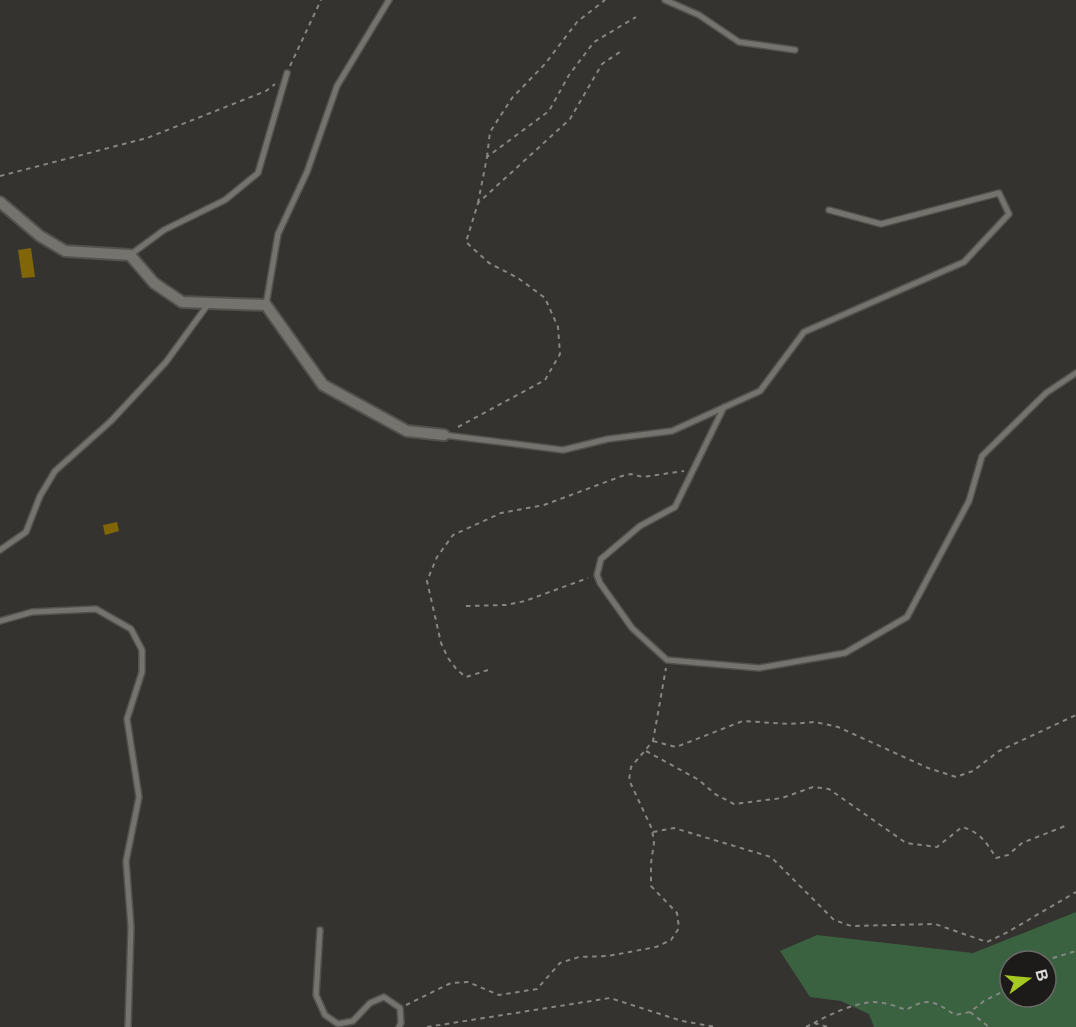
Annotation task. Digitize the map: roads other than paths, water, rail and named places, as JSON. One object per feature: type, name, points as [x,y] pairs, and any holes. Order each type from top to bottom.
[{"type":"street","points":[[0,202],[40,236],[65,251],[130,255],[154,283],[182,302],[266,305],[323,385],[408,431],[444,435]]},
{"type":"lane","points":[[266,305],[278,234],[307,172],[337,86],[389,0]]},
{"type":"lane","points":[[665,0],[699,15],[740,42],[795,50]]},
{"type":"lane","points":[[130,255],[164,230],[225,200],[258,173],[286,73]]},
{"type":"lane","points":[[444,435],[562,450],[608,439],[672,430],[760,391],[804,332],[964,262],[1009,214],[999,193],[881,224],[829,210]]},
{"type":"lane","points":[[0,550],[26,532],[40,496],[55,471],[111,421],[166,362],[210,303]]},
{"type":"lane","points":[[724,407],[675,507],[639,526],[601,559],[597,575],[600,583],[632,628],[667,660],[759,668],[844,653],[907,617],[969,501],[982,456],[1046,393],[1076,373]]},
{"type":"lane","points":[[0,621],[32,612],[96,609],[131,629],[142,650],[142,672],[127,719],[139,796],[126,861],[130,927],[128,1027]]},
{"type":"lane","points":[[320,930],[316,995],[325,1015],[338,1024],[353,1021],[370,1003],[384,997],[400,1008],[399,1027]]}]
